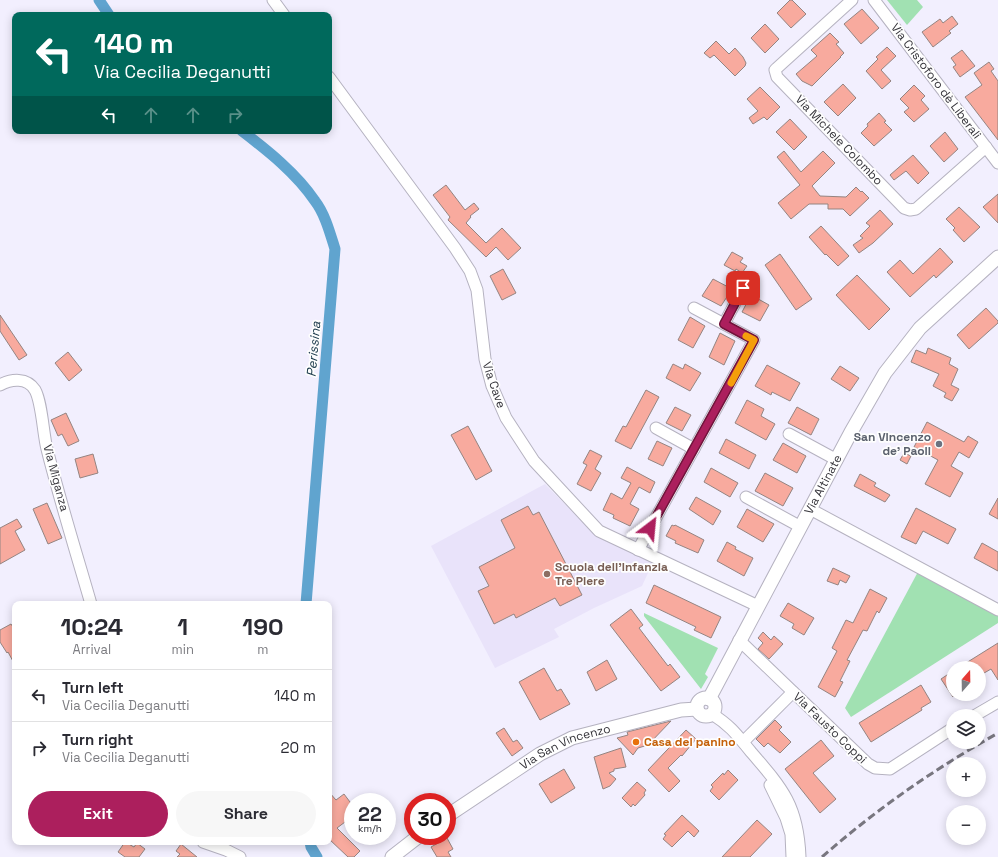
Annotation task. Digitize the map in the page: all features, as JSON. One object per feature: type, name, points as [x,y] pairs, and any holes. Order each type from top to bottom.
[{"type":"street","points":[[273,0],[282,12]]},
{"type":"street","name":"Via Michele Colombo","points":[[852,0],[775,70],[777,77],[904,208],[910,210],[916,209],[986,147]]},
{"type":"street","name":"Via Cristoforo dè Liberali","points":[[874,0],[998,163]]},
{"type":"street","name":"Via Cave","points":[[332,81],[455,248],[470,271],[477,290],[483,347],[488,370],[498,400],[506,418],[534,461],[599,531],[758,606]]},
{"type":"street","name":"Via Altinate","points":[[709,699],[836,460],[885,373],[907,344],[931,318],[998,257]]},
{"type":"street","points":[[724,324],[743,288]]},
{"type":"street","points":[[638,550],[754,340],[694,308]]},
{"type":"street","name":"Via Miganza","points":[[0,386],[8,381],[21,380],[36,391],[47,448],[90,601]]},
{"type":"street","points":[[656,428],[694,449]]},
{"type":"street","points":[[789,434],[836,460]]},
{"type":"street","points":[[746,497],[801,527]]},
{"type":"street","points":[[810,509],[998,610]]},
{"type":"street","name":"Via Fausto Coppi","points":[[740,640],[792,692],[868,764],[875,768],[890,769],[946,733]]},
{"type":"street","points":[[744,741],[792,692]]},
{"type":"street","points":[[703,699],[709,699],[712,700],[715,709],[712,714],[707,716],[701,715],[697,709],[698,702],[703,699]]},
{"type":"street","points":[[986,709],[998,702]]},
{"type":"street","name":"Via San Vincenzo","points":[[456,810],[540,754],[572,738],[682,710],[697,709]]},
{"type":"street","points":[[712,714],[737,733],[770,774],[788,800],[795,816],[798,829],[800,857]]},
{"type":"street","points":[[751,751],[775,793],[786,818],[791,834],[792,857]]},
{"type":"street","points":[[212,845],[240,857]]},
{"type":"street","points":[[392,857],[407,845]]},
{"type":"shaded area","name":"Scuola dell'Infanzia Tre Piere","points":[[545,484],[594,534],[653,562],[642,586],[594,608],[554,629],[559,637],[495,668],[431,546]]},
{"type":"green space","points":[[887,0],[917,0],[923,7],[907,25]]},
{"type":"green space","points":[[920,568],[998,610],[998,623],[851,717],[845,708]]},
{"type":"green space","points":[[644,613],[718,648],[705,674],[708,677],[701,689],[644,616]]},
{"type":"building","points":[[790,0],[792,0],[806,14],[791,28],[777,13]]},
{"type":"building","points":[[862,9],[879,28],[861,44],[844,24]]},
{"type":"building","points":[[952,16],[958,24],[949,31],[951,33],[933,47],[922,32],[940,19],[943,23]]},
{"type":"building","points":[[765,24],[779,39],[765,53],[751,38]]},
{"type":"building","points":[[830,33],[839,42],[836,44],[844,53],[812,86],[802,81],[796,74],[817,56],[811,50]]},
{"type":"building","points":[[716,41],[729,54],[735,48],[743,57],[746,63],[745,66],[735,76],[714,55],[710,58],[704,53]]},
{"type":"building","points":[[887,47],[896,56],[881,70],[891,81],[882,89],[866,71],[878,59],[876,57]]},
{"type":"building","points":[[962,50],[975,66],[960,77],[953,67],[956,65],[951,58]]},
{"type":"building","points":[[989,62],[994,69],[991,71],[998,81],[998,140],[965,97],[982,85],[974,73]]},
{"type":"building","points":[[843,84],[856,98],[838,116],[824,102]]},
{"type":"building","points":[[914,85],[925,96],[921,100],[929,109],[914,122],[904,112],[909,108],[900,99]]},
{"type":"building","points":[[760,87],[780,107],[767,120],[764,117],[753,124],[749,118],[758,111],[747,99]]},
{"type":"building","points":[[879,113],[886,121],[884,122],[892,130],[874,146],[861,133],[868,126],[867,124]]},
{"type":"building","points":[[790,119],[807,137],[794,150],[776,132]]},
{"type":"building","points":[[945,132],[958,149],[944,162],[930,146]]},
{"type":"building","points":[[784,151],[801,172],[823,151],[835,163],[812,186],[820,196],[846,197],[856,187],[869,198],[850,216],[843,209],[828,209],[828,204],[809,204],[791,219],[778,203],[800,185],[777,157]]},
{"type":"building","points":[[913,155],[929,173],[918,184],[906,171],[894,180],[890,175]]},
{"type":"building","points":[[446,185],[465,210],[474,203],[479,209],[470,216],[471,217],[466,223],[486,243],[502,228],[521,248],[508,260],[496,247],[486,257],[448,220],[450,217],[433,195]]},
{"type":"building","points":[[998,194],[998,223],[983,207]]},
{"type":"building","points":[[959,207],[980,227],[964,242],[953,230],[955,228],[946,219]]},
{"type":"building","points":[[880,210],[893,224],[873,243],[859,253],[853,245],[863,238],[860,236],[870,226],[866,223]]},
{"type":"building","points":[[821,226],[849,256],[838,266],[826,254],[825,255],[809,237]]},
{"type":"building","points":[[940,248],[953,262],[936,278],[934,275],[910,297],[887,272],[900,260],[913,274]]},
{"type":"building","points":[[732,252],[743,258],[740,262],[747,266],[742,273],[736,269],[735,271],[724,265]]},
{"type":"building","points":[[780,254],[812,299],[796,310],[765,265]]},
{"type":"building","points":[[503,269],[516,293],[502,300],[490,276]]},
{"type":"building","points":[[857,275],[890,309],[869,330],[836,295]]},
{"type":"building","points":[[713,279],[732,289],[721,306],[702,296]]},
{"type":"building","points":[[751,295],[769,305],[760,321],[742,312]]},
{"type":"building","points":[[986,308],[998,321],[998,323],[969,349],[957,335]]},
{"type":"building","points":[[0,315],[27,355],[19,360],[0,331]]},
{"type":"building","points":[[690,317],[705,326],[693,348],[678,340]]},
{"type":"building","points":[[720,333],[735,341],[724,365],[709,357]]},
{"type":"building","points":[[928,348],[951,358],[949,364],[958,369],[951,385],[959,389],[952,401],[944,397],[946,393],[933,386],[939,374],[911,362],[916,350],[926,354]]},
{"type":"building","points":[[68,352],[82,370],[69,381],[55,363]]},
{"type":"building","points":[[673,364],[683,369],[685,364],[701,373],[690,391],[666,378]]},
{"type":"building","points":[[767,365],[800,383],[790,401],[772,392],[771,395],[755,386]]},
{"type":"building","points":[[840,366],[859,378],[850,391],[831,379]]},
{"type":"building","points":[[646,390],[659,397],[631,449],[615,441],[623,426],[626,427]]},
{"type":"building","points":[[747,400],[764,409],[761,416],[775,424],[766,440],[735,423]]},
{"type":"building","points":[[675,407],[691,415],[682,431],[666,423]]},
{"type":"building","points":[[797,407],[819,419],[811,435],[788,423]]},
{"type":"building","points":[[66,413],[79,441],[68,446],[62,434],[58,436],[51,420]]},
{"type":"building","points":[[927,422],[964,442],[968,436],[978,442],[969,458],[959,452],[951,466],[963,473],[950,497],[925,484],[938,460],[914,447]]},
{"type":"building","points":[[468,426],[492,471],[476,480],[451,435]]},
{"type":"building","points":[[726,439],[756,455],[749,469],[719,453]]},
{"type":"building","points":[[657,441],[672,448],[663,466],[648,459]]},
{"type":"building","points":[[783,443],[806,456],[797,473],[773,460]]},
{"type":"building","points":[[590,450],[602,456],[595,469],[601,473],[591,491],[577,484],[587,465],[583,463]]},
{"type":"building","points":[[904,453],[911,456],[907,464],[900,460]]},
{"type":"building","points":[[93,454],[98,473],[80,478],[75,459]]},
{"type":"building","points":[[627,467],[655,482],[650,493],[639,487],[630,504],[639,509],[630,526],[613,518],[614,515],[603,510],[611,493],[622,499],[631,483],[621,478]]},
{"type":"building","points":[[711,468],[738,483],[730,497],[704,482]]},
{"type":"building","points":[[765,473],[793,488],[783,506],[755,491]]},
{"type":"building","points":[[860,474],[876,483],[874,486],[890,495],[885,502],[854,486]]},
{"type":"building","points":[[696,497],[721,511],[713,525],[689,509]]},
{"type":"building","points":[[998,498],[998,519],[989,514]]},
{"type":"building","points":[[47,503],[62,538],[48,544],[33,509]]},
{"type":"building","points":[[528,506],[533,515],[539,512],[582,595],[560,606],[555,598],[516,618],[514,614],[494,624],[478,591],[489,586],[479,567],[515,548],[501,520]]},
{"type":"building","points":[[916,508],[956,529],[948,544],[923,531],[916,544],[901,537]]},
{"type":"building","points":[[747,509],[774,524],[763,542],[737,527]]},
{"type":"building","points":[[17,519],[22,527],[15,531],[25,550],[0,564],[0,528]]},
{"type":"building","points":[[672,525],[675,525],[704,540],[698,553],[675,543],[676,541],[666,536]]},
{"type":"building","points":[[727,542],[736,547],[735,549],[753,558],[744,576],[717,561]]},
{"type":"building","points":[[982,543],[998,552],[998,571],[974,558]]},
{"type":"building","points":[[833,568],[850,576],[846,583],[840,580],[838,585],[827,581]]},
{"type":"building","points":[[654,585],[721,617],[711,638],[694,630],[696,627],[646,603]]},
{"type":"building","points":[[870,589],[887,598],[879,613],[877,611],[867,631],[863,630],[847,660],[850,661],[840,681],[843,682],[835,697],[818,687],[837,651],[832,648],[846,620],[853,623]]},
{"type":"building","points":[[788,603],[814,618],[804,635],[792,628],[794,624],[780,616]]},
{"type":"building","points":[[631,609],[643,625],[639,628],[668,666],[670,664],[680,677],[661,691],[610,625]]},
{"type":"building","points":[[11,624],[12,626],[12,659],[0,642],[0,630]]},
{"type":"building","points":[[763,632],[771,640],[774,636],[783,644],[769,659],[758,649],[763,643],[758,638]]},
{"type":"building","points":[[998,643],[998,680],[991,669],[986,672],[986,661],[969,661]]},
{"type":"building","points":[[607,660],[617,679],[596,691],[587,672]]},
{"type":"building","points":[[544,668],[557,691],[561,689],[570,704],[540,720],[519,682]]},
{"type":"building","points":[[946,676],[946,686],[941,679]]},
{"type":"building","points":[[921,685],[931,702],[921,708],[922,710],[871,742],[859,723]]},
{"type":"building","points":[[775,720],[782,727],[779,730],[791,742],[780,753],[768,743],[764,747],[756,739]]},
{"type":"building","name":"Casa del panino","points":[[671,721],[648,745],[638,748],[633,755],[617,738],[628,735],[627,732]]},
{"type":"building","points":[[504,728],[513,742],[517,740],[523,748],[512,756],[496,733]]},
{"type":"building","points":[[686,730],[696,739],[682,756],[681,755],[668,768],[680,781],[669,792],[648,770]]},
{"type":"building","points":[[821,740],[834,756],[813,773],[836,799],[820,813],[785,769]]},
{"type":"building","points":[[621,748],[626,767],[614,769],[614,771],[609,773],[616,779],[610,786],[603,789],[594,757]]},
{"type":"building","points":[[564,769],[575,788],[551,803],[539,784]]},
{"type":"building","points":[[728,770],[738,780],[719,800],[710,791],[713,787],[711,785]]},
{"type":"building","points":[[637,782],[646,790],[644,793],[645,795],[635,806],[633,804],[631,807],[622,798]]},
{"type":"building","points":[[344,794],[344,823],[337,828],[344,835],[344,845],[354,845],[360,851],[354,857],[348,857],[332,842],[332,795],[336,800]]},
{"type":"building","points":[[682,815],[699,831],[694,837],[688,831],[672,847],[663,839],[666,835],[664,834]]},
{"type":"building","points":[[757,820],[772,834],[750,857],[722,857]]},
{"type":"building","points":[[123,845],[130,845],[134,847],[136,845],[140,845],[145,849],[139,857],[125,857],[118,852]]},
{"type":"building","points":[[180,845],[182,845],[197,857],[177,857],[180,854],[176,851]]},
{"type":"building","points":[[435,845],[451,845],[453,849],[448,852],[451,857],[437,857],[431,847]]},
{"type":"waterway","name":"Perissina","points":[[99,0],[107,12]]},
{"type":"waterway","name":"Perissina","points":[[246,134],[281,163],[299,181],[319,206],[327,224],[335,249],[306,601]]},
{"type":"waterway","name":"Perissina","points":[[311,845],[317,857]]},
{"type":"railway","points":[[822,857],[864,822],[907,790],[951,761],[998,733]]},
{"type":"slow traffic","points":[[731,383],[754,340],[746,336]]},
{"type":"place","name":"San Vincenzo de' Paoli","points":[[939,444]]},
{"type":"place","name":"Scuola dell'Infanzia Tre Piere","points":[[547,574]]},
{"type":"place","name":"Casa del panino","points":[[636,742]]},
{"type":"route","points":[[650,528],[754,340],[724,324],[743,288]]}]
